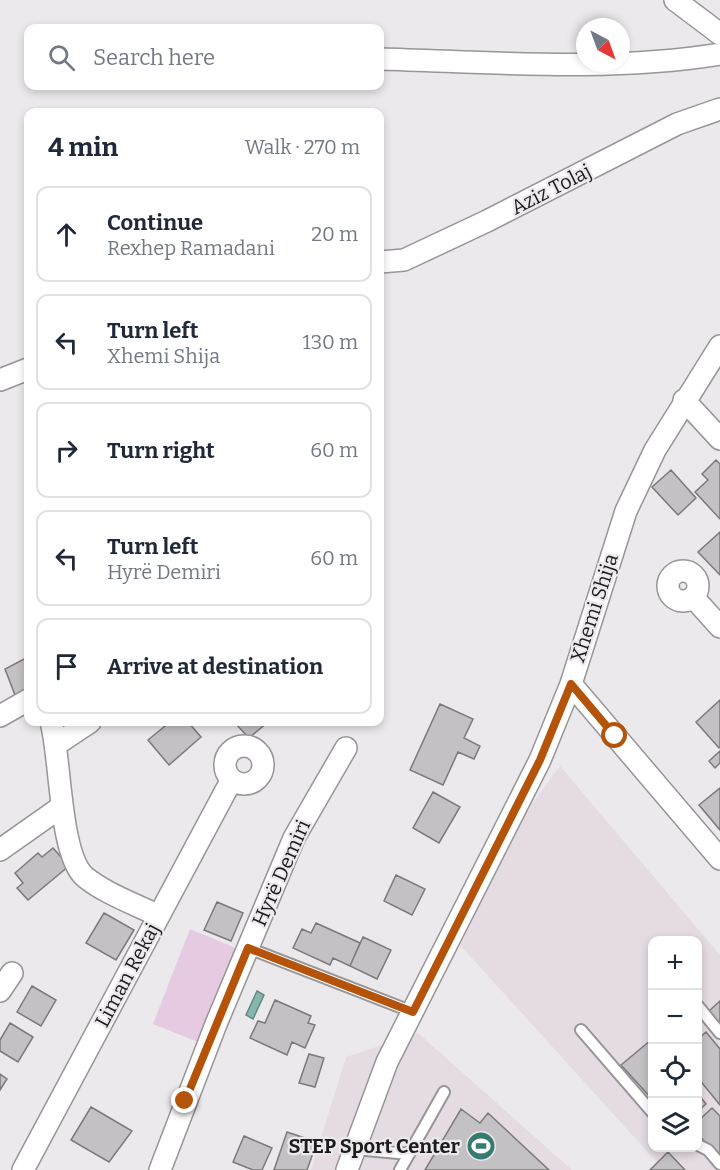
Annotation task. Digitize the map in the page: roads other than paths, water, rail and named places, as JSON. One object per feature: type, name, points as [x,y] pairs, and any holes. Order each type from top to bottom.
[{"type":"street","points":[[675,0],[720,34]]},
{"type":"street","points":[[384,59],[634,63],[670,62],[720,54]]},
{"type":"street","name":"Aziz Tolaj","points":[[384,262],[404,260],[487,221],[677,124],[720,109]]},
{"type":"street","name":"Xhemi Shija","points":[[346,1170],[383,1072],[540,760],[571,684],[626,511],[655,450],[684,400],[720,346]]},
{"type":"street","points":[[0,380],[24,371]]},
{"type":"street","points":[[684,400],[720,439]]},
{"type":"street","points":[[693,597],[720,627]]},
{"type":"street","points":[[571,684],[720,859]]},
{"type":"street","points":[[0,716],[24,702]]},
{"type":"street","points":[[52,726],[57,744],[61,807],[75,864],[84,876],[159,916]]},
{"type":"street","points":[[57,744],[84,726]]},
{"type":"street","name":"Hyrë Demiri","points":[[160,1170],[294,838],[346,748]]},
{"type":"street","name":"Liman Rekaj","points":[[23,1170],[231,781]]},
{"type":"street","points":[[0,850],[61,807]]},
{"type":"street","points":[[0,991],[12,973]]},
{"type":"lane","points":[[248,948],[413,1012]]},
{"type":"lane","points":[[702,1011],[720,1033]]},
{"type":"lane","points":[[581,1030],[648,1107]]},
{"type":"lane","points":[[400,1170],[444,1092]]},
{"type":"lane","points":[[702,1147],[708,1150],[720,1164]]},
{"type":"lane","points":[[355,1149],[409,1154]]},
{"type":"place","name":"STEP Sport Center","points":[[481,1146]]}]
